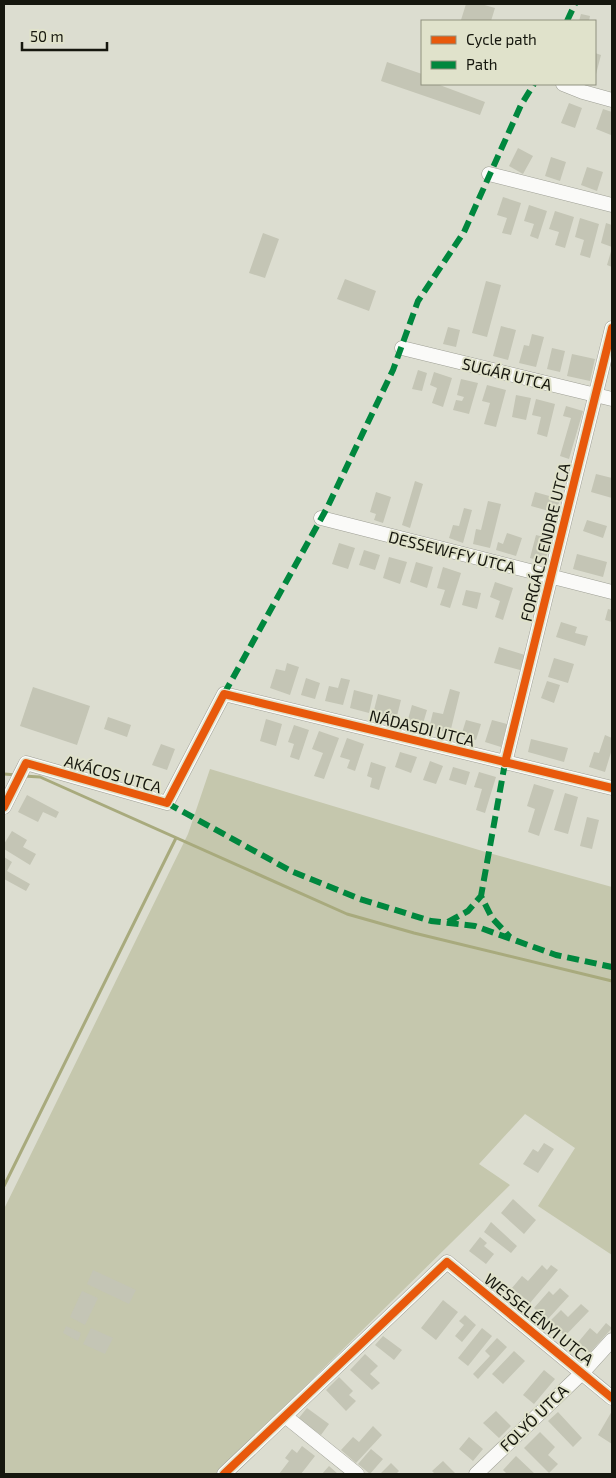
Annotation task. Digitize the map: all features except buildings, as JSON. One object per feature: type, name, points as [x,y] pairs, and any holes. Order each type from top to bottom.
[{"type":"street","points":[[566,85],[612,100]]},
{"type":"street","points":[[489,174],[612,205]]},
{"type":"street","name":"FORGÁCS ENDRE UTCA","points":[[505,763],[612,328]]},
{"type":"street","name":"SUGÁR UTCA","points":[[402,348],[612,399]]},
{"type":"street","name":"DESSEWFFY UTCA","points":[[321,518],[612,592]]},
{"type":"street","name":"NÁDASDI UTCA","points":[[224,694],[612,788]]},
{"type":"street","name":"AKÁCOS UTCA","points":[[4,807],[26,763],[167,803],[224,694]]},
{"type":"street","name":"WESSELÉNYI UTCA","points":[[285,1416],[447,1262],[583,1372],[612,1398]]},
{"type":"street","name":"FOLYÓ UTCA","points":[[476,1474],[583,1372],[612,1340]]},
{"type":"street","points":[[224,1474],[285,1416],[357,1474]]},
{"type":"green space","points":[[210,769],[489,853],[612,887],[612,1255],[538,1206],[575,1148],[525,1114],[479,1164],[510,1185],[216,1474],[4,1474],[4,1209],[188,834]]},
{"type":"waterway","points":[[4,774],[17,775]]},
{"type":"waterway","points":[[23,776],[40,777],[347,914],[414,933],[612,981]]},
{"type":"waterway","points":[[4,1186],[176,838]]},
{"type":"marked path","points":[[567,20],[575,4]]},
{"type":"marked path","points":[[224,694],[327,508],[393,370],[418,301],[464,232],[521,105],[533,85]]},
{"type":"marked path","points":[[505,763],[481,896],[492,918],[510,937]]},
{"type":"marked path","points":[[167,803],[291,871],[360,899],[431,921],[475,926],[556,955],[612,967]]},
{"type":"marked path","points":[[448,922],[468,911],[481,896]]},
{"type":"cycle path","points":[[505,763],[612,328]]},
{"type":"cycle path","points":[[4,807],[26,763],[167,803],[224,694],[612,788]]},
{"type":"cycle path","points":[[224,1474],[447,1262],[612,1398]]}]
